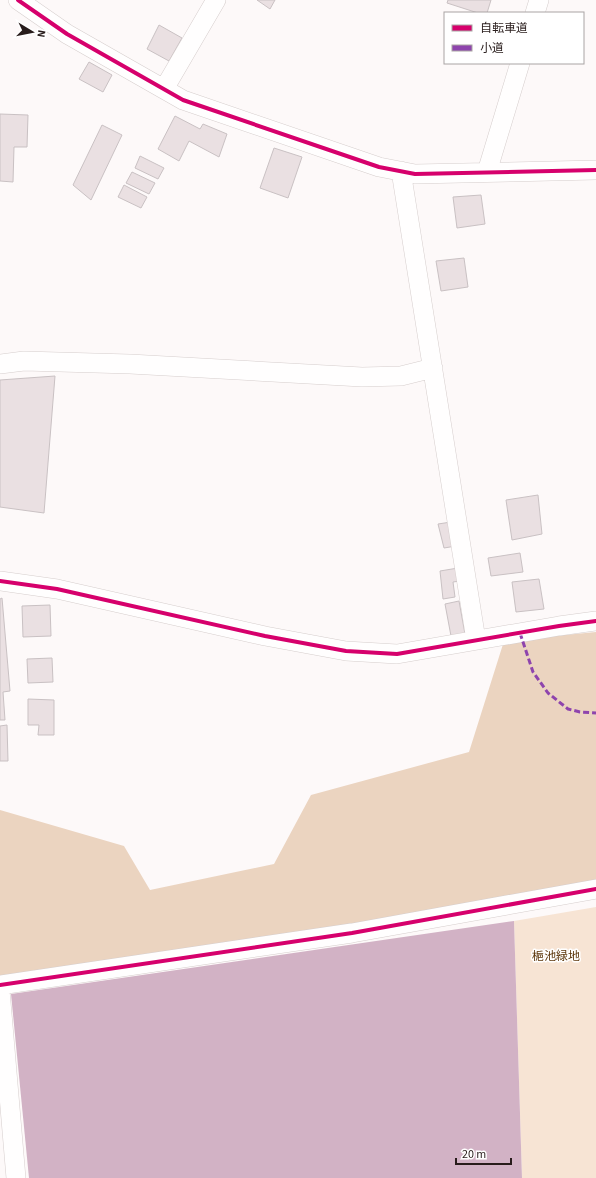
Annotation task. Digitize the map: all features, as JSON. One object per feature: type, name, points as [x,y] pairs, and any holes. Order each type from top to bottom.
[{"type":"street","points":[[18,0],[67,34],[182,100],[379,167],[416,174],[596,170]]},
{"type":"street","points":[[164,89],[216,0]]},
{"type":"street","points":[[535,12],[539,0]]},
{"type":"street","points":[[487,172],[520,64]]},
{"type":"street","points":[[401,171],[476,640]]},
{"type":"street","points":[[0,364],[24,361],[130,364],[362,377],[401,376],[433,368]]},
{"type":"street","points":[[0,581],[57,589],[265,636],[346,651],[397,654],[596,621]]},
{"type":"street","points":[[0,985],[352,933],[596,888]]},
{"type":"street","points":[[0,990],[16,1178]]},
{"type":"green space","name":"梔池緑地","points":[[596,907],[596,1178],[522,1178],[514,921]]},
{"type":"shaded area","points":[[596,632],[596,882],[351,926],[0,976],[0,810],[124,846],[150,890],[274,864],[311,795],[469,752],[504,641]]},
{"type":"shaded area","points":[[514,921],[522,1178],[29,1178],[11,994]]},
{"type":"building","points":[[257,0],[275,0],[270,9]]},
{"type":"building","points":[[448,0],[491,0],[487,12],[475,12],[447,3]]},
{"type":"building","points":[[159,25],[182,38],[169,61],[147,49]]},
{"type":"building","points":[[89,62],[112,75],[103,92],[79,79]]},
{"type":"building","points":[[0,114],[28,115],[27,147],[14,147],[13,182],[0,181]]},
{"type":"building","points":[[175,116],[200,129],[203,124],[227,134],[219,157],[189,141],[179,161],[158,149]]},
{"type":"building","points":[[102,125],[122,135],[91,200],[73,185]]},
{"type":"building","points":[[274,148],[302,157],[288,198],[260,188]]},
{"type":"building","points":[[140,156],[164,168],[158,179],[135,168]]},
{"type":"building","points":[[132,172],[155,183],[149,194],[126,183]]},
{"type":"building","points":[[124,185],[147,197],[141,208],[118,197]]},
{"type":"building","points":[[481,195],[485,224],[457,228],[453,197]]},
{"type":"building","points":[[464,258],[468,287],[441,291],[436,261]]},
{"type":"building","points":[[55,376],[44,513],[0,507],[0,380]]},
{"type":"building","points":[[538,495],[542,534],[512,540],[506,500]]},
{"type":"building","points":[[451,522],[456,546],[444,548],[438,524]]},
{"type":"building","points":[[520,553],[523,572],[491,576],[488,558]]},
{"type":"building","points":[[458,568],[460,581],[453,582],[455,597],[443,599],[440,571]]},
{"type":"building","points":[[539,579],[544,609],[516,612],[512,582]]},
{"type":"building","points":[[2,598],[10,691],[3,692],[5,720],[0,720],[0,599]]},
{"type":"building","points":[[459,601],[465,634],[451,636],[445,604]]},
{"type":"building","points":[[50,605],[51,636],[23,637],[22,606]]},
{"type":"building","points":[[52,658],[53,682],[28,683],[27,659]]},
{"type":"building","points":[[28,699],[54,700],[54,735],[38,735],[39,725],[28,725]]},
{"type":"building","points":[[7,725],[8,761],[0,761],[0,726]]},
{"type":"marked path","points":[[520,633],[533,672],[548,693],[568,709],[580,712],[596,713]]},
{"type":"cycle path","points":[[18,0],[67,34],[183,100],[379,167],[415,174],[596,170]]},
{"type":"cycle path","points":[[0,581],[57,589],[265,636],[346,651],[397,654],[596,621]]},
{"type":"cycle path","points":[[0,985],[352,933],[596,889]]}]
